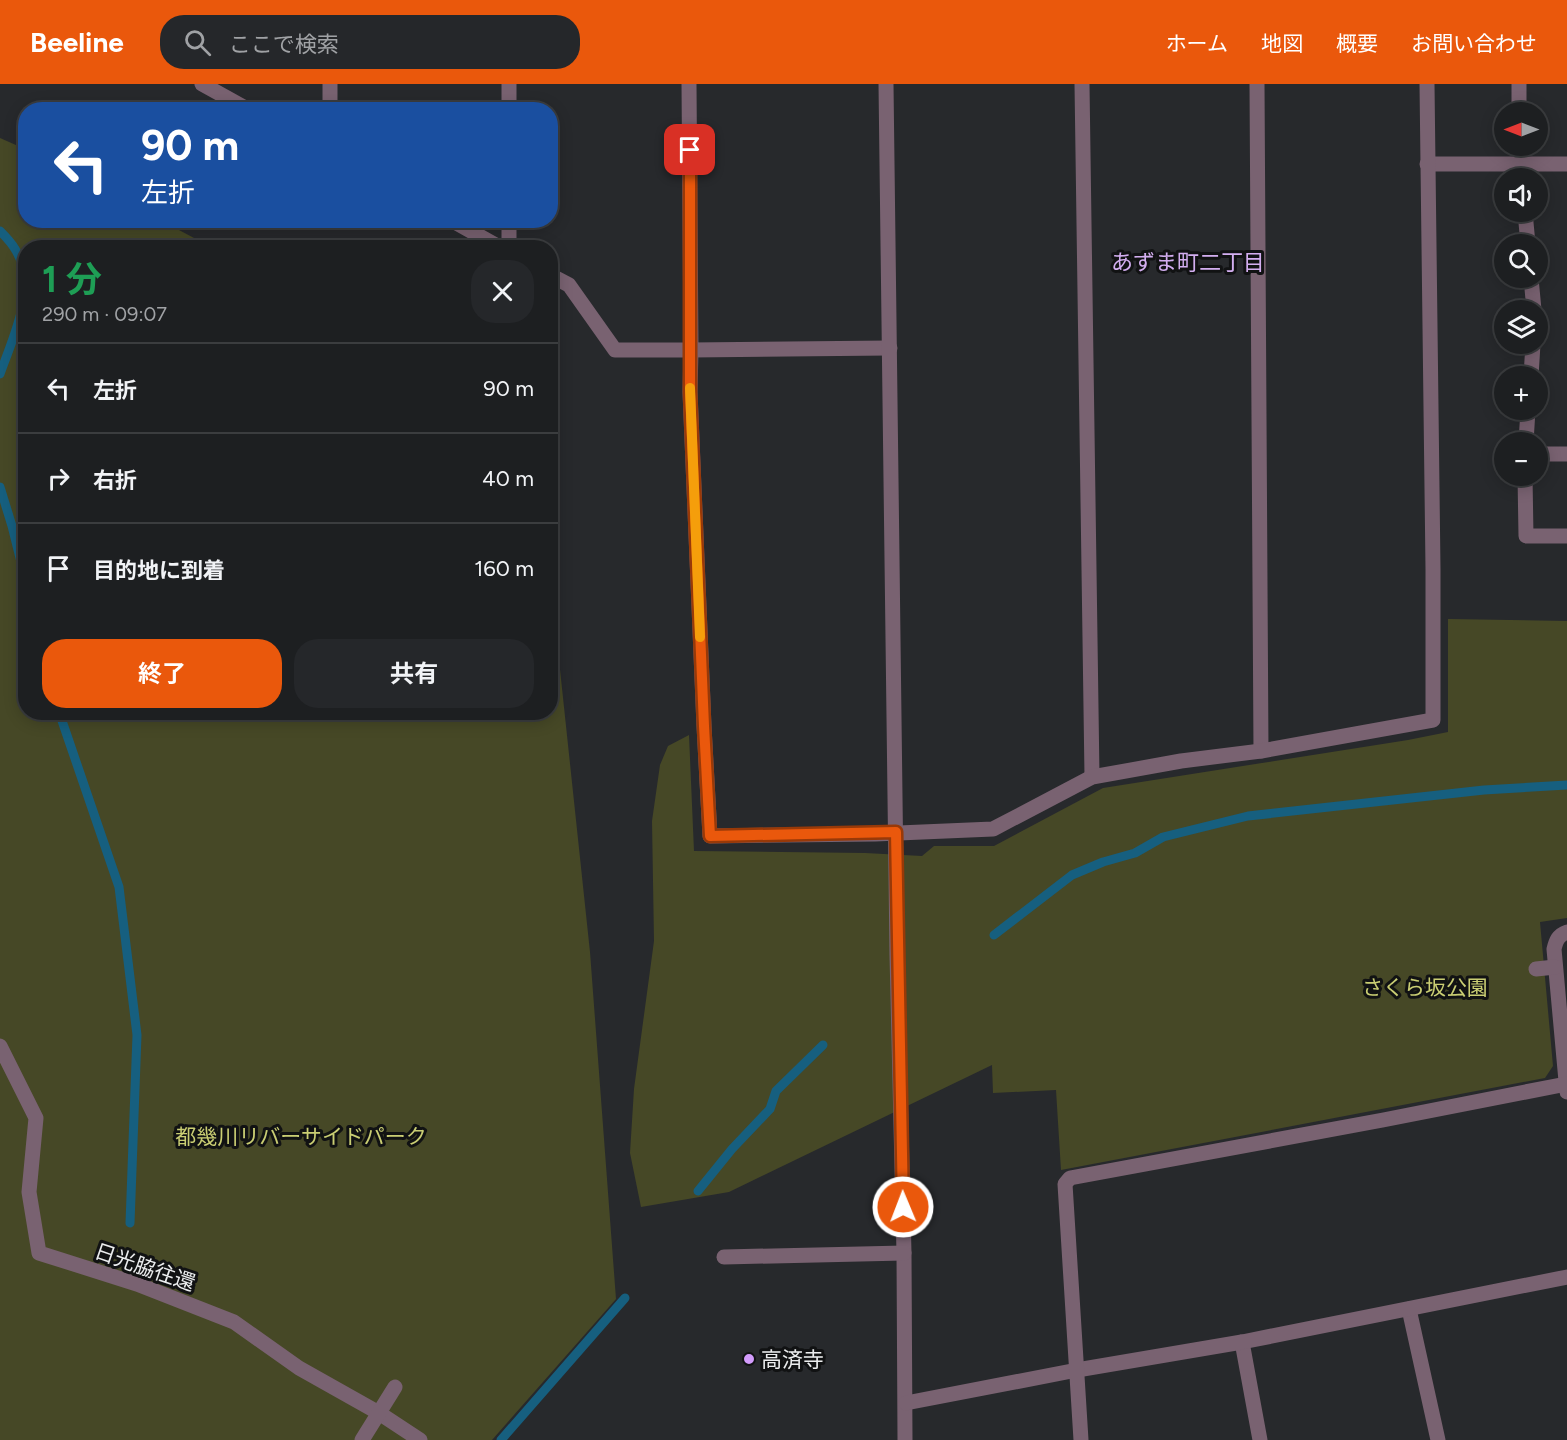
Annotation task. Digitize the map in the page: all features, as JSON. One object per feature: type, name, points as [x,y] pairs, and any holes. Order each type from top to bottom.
[{"type":"street","points":[[202,84],[235,102]]},
{"type":"street","points":[[330,84],[330,102]]},
{"type":"street","points":[[509,84],[509,102]]},
{"type":"street","points":[[689,84],[690,392],[710,836],[993,829],[1092,777],[1181,761],[1261,751],[1433,720],[1427,84]]},
{"type":"street","points":[[886,84],[905,1440]]},
{"type":"street","points":[[1082,84],[1092,777]]},
{"type":"street","points":[[1257,84],[1261,751]]},
{"type":"street","points":[[1519,84],[1519,102]]},
{"type":"street","points":[[1427,164],[1494,170]]},
{"type":"street","points":[[1544,168],[1567,164]]},
{"type":"street","points":[[465,228],[487,240]]},
{"type":"street","points":[[558,279],[569,285],[615,350],[890,348]]},
{"type":"street","points":[[1548,454],[1567,454]]},
{"type":"street","points":[[1525,486],[1526,536],[1567,536]]},
{"type":"street","points":[[1567,932],[1556,940],[1554,949],[1567,1092]]},
{"type":"street","points":[[1536,969],[1555,967]]},
{"type":"street","name":"日光脇往還","points":[[0,1046],[36,1118],[28,1192],[39,1253],[137,1284],[234,1322],[299,1368],[379,1413],[420,1440]]},
{"type":"street","points":[[1081,1440],[1065,1184],[1070,1178],[1566,1084]]},
{"type":"street","points":[[724,1257],[904,1253]]},
{"type":"street","points":[[906,1403],[1077,1370],[1242,1342],[1567,1277]]},
{"type":"street","points":[[1410,1309],[1438,1440]]},
{"type":"street","points":[[1242,1342],[1260,1440]]},
{"type":"street","points":[[362,1440],[395,1387]]},
{"type":"green space","name":"都幾川リバーサイドパーク","points":[[0,138],[18,146],[18,228],[175,228],[198,240],[18,240],[18,720],[558,720],[558,636],[590,952],[616,1299],[492,1440],[0,1440]]},
{"type":"green space","name":"さくら坂公園","points":[[1448,619],[1567,621],[1567,918],[1540,922],[1553,1066],[1545,1078],[1061,1170],[1056,1090],[993,1093],[992,1065],[729,1192],[641,1207],[630,1153],[634,1089],[654,941],[652,821],[660,765],[668,746],[689,735],[694,851],[922,856],[934,846],[994,846],[1103,788],[1448,732]]},
{"type":"waterway","points":[[0,231],[18,255]]},
{"type":"waterway","points":[[0,374],[18,324]]},
{"type":"waterway","points":[[0,487],[18,550]]},
{"type":"waterway","points":[[62,720],[119,887],[137,1035],[130,1223]]},
{"type":"waterway","points":[[994,935],[1072,875],[1103,862],[1135,853],[1163,837],[1248,816],[1484,790],[1567,785]]},
{"type":"waterway","points":[[698,1191],[732,1149],[770,1109],[776,1091],[823,1045]]},
{"type":"waterway","points":[[501,1440],[625,1298]]},
{"type":"slow traffic","points":[[690,388],[700,637]]},
{"type":"place","name":"高済寺","points":[[749,1359]]},
{"type":"district","name":"あずま町二丁目","points":[[1188,262]]},
{"type":"route","points":[[690,150],[690,392],[710,836],[896,832],[903,1207]]}]
